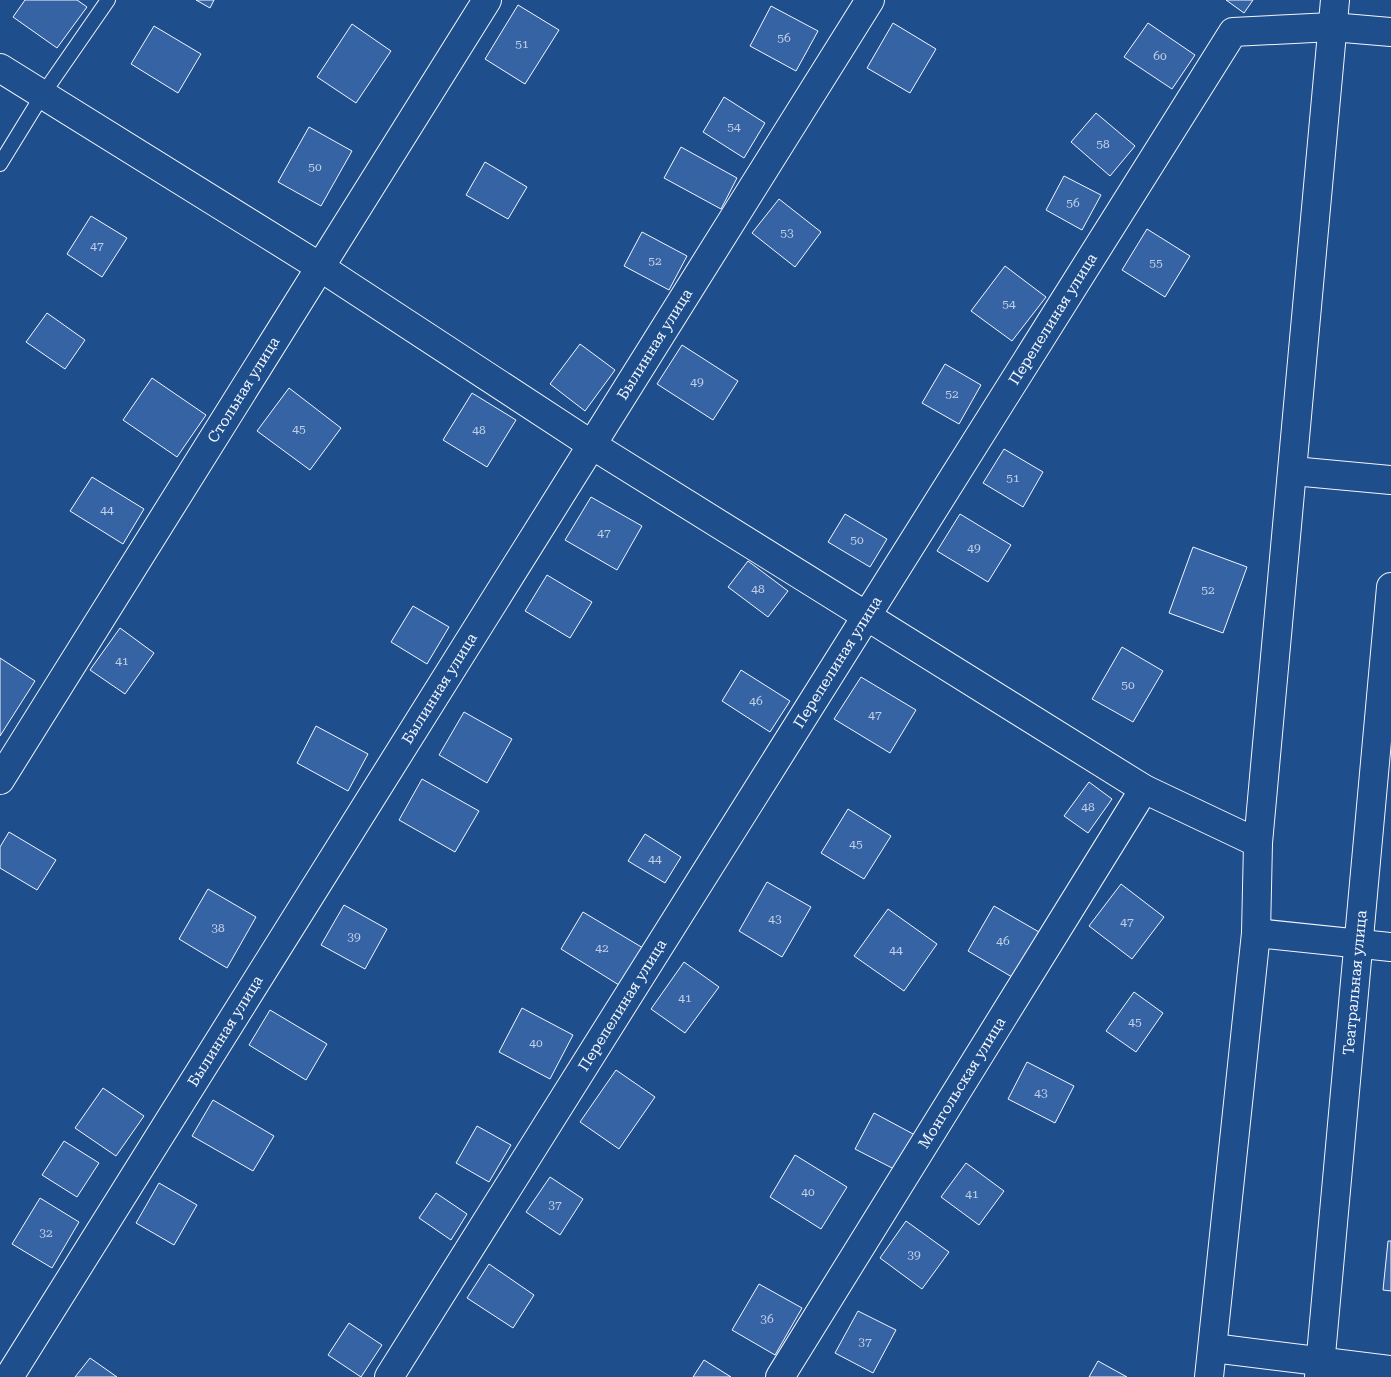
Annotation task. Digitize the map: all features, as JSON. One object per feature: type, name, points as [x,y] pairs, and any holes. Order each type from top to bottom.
[{"type":"street","name":"Стольная улица","points":[[0,780],[487,0]]},
{"type":"street","name":"Былинная улица","points":[[9,1377],[870,0]]},
{"type":"street","points":[[1209,1377],[1256,933],[1258,843],[1335,0]]},
{"type":"street","points":[[1332,27],[1391,32]]},
{"type":"street","name":"Перепелиная улица","points":[[389,1377],[1233,32],[1332,27]]},
{"type":"street","points":[[0,68],[320,267],[592,445],[1144,789],[1258,843]]},
{"type":"street","points":[[1293,471],[1391,480]]},
{"type":"street","name":"Театральная улица","points":[[1320,1370],[1391,587]]},
{"type":"street","name":"Монгольская улица","points":[[780,1377],[1144,789]]},
{"type":"street","points":[[1256,933],[1391,947]]},
{"type":"street","points":[[1213,1348],[1320,1370],[1391,1370]]},
{"type":"lane","points":[[0,164],[42,94],[108,0]]},
{"type":"building","points":[[25,0],[77,0],[87,7],[57,48],[13,17]]},
{"type":"building","points":[[196,0],[214,0],[210,8]]},
{"type":"building","points":[[1226,0],[1253,0],[1244,13]]},
{"type":"building","points":[[518,5],[559,30],[525,84],[485,59]]},
{"type":"building","points":[[771,6],[818,31],[796,71],[750,46]]},
{"type":"building","points":[[893,23],[936,49],[910,93],[867,68]]},
{"type":"building","points":[[1148,23],[1195,55],[1172,89],[1124,57]]},
{"type":"building","points":[[352,24],[391,51],[356,103],[317,77]]},
{"type":"building","points":[[154,26],[201,54],[178,93],[131,64]]},
{"type":"building","points":[[724,97],[765,123],[744,158],[703,132]]},
{"type":"building","points":[[1096,113],[1135,146],[1110,176],[1071,142]]},
{"type":"building","points":[[309,127],[352,151],[321,206],[278,182]]},
{"type":"building","points":[[681,147],[737,178],[721,209],[664,178]]},
{"type":"building","points":[[485,162],[527,187],[508,219],[466,195]]},
{"type":"building","points":[[1064,176],[1101,195],[1082,230],[1046,210]]},
{"type":"building","points":[[779,199],[821,232],[795,267],[752,233]]},
{"type":"building","points":[[91,216],[127,238],[102,277],[67,254]]},
{"type":"building","points":[[1147,229],[1190,256],[1165,297],[1122,270]]},
{"type":"building","points":[[642,232],[687,256],[669,290],[624,266]]},
{"type":"building","points":[[1005,266],[1046,297],[1012,341],[971,311]]},
{"type":"building","points":[[47,313],[85,340],[65,369],[26,342]]},
{"type":"building","points":[[580,344],[615,370],[585,411],[550,384]]},
{"type":"building","points":[[682,345],[738,381],[713,420],[657,384]]},
{"type":"building","points":[[945,364],[981,385],[959,424],[922,403]]},
{"type":"building","points":[[152,378],[206,415],[177,457],[123,420]]},
{"type":"building","points":[[289,388],[341,428],[310,470],[257,431]]},
{"type":"building","points":[[472,393],[516,420],[487,467],[443,440]]},
{"type":"building","points":[[1004,449],[1043,472],[1023,507],[983,483]]},
{"type":"building","points":[[92,477],[144,509],[123,544],[70,511]]},
{"type":"building","points":[[591,497],[642,526],[617,570],[565,540]]},
{"type":"building","points":[[845,514],[887,539],[870,567],[828,542]]},
{"type":"building","points":[[960,514],[1011,545],[988,582],[937,551]]},
{"type":"building","points":[[1193,547],[1247,567],[1223,633],[1169,613]]},
{"type":"building","points":[[748,561],[788,591],[768,617],[728,587]]},
{"type":"building","points":[[547,575],[592,602],[570,638],[525,611]]},
{"type":"building","points":[[413,606],[449,627],[427,664],[391,642]]},
{"type":"building","points":[[120,628],[154,653],[125,694],[90,670]]},
{"type":"building","points":[[1122,647],[1163,671],[1133,722],[1092,699]]},
{"type":"building","points":[[0,658],[35,681],[0,736]]},
{"type":"building","points":[[741,670],[790,701],[770,732],[722,701]]},
{"type":"building","points":[[861,677],[916,710],[890,753],[834,719]]},
{"type":"building","points":[[464,712],[512,739],[487,783],[439,755]]},
{"type":"building","points":[[316,726],[368,754],[348,791],[297,763]]},
{"type":"building","points":[[422,779],[479,811],[455,852],[399,820]]},
{"type":"building","points":[[1089,782],[1112,799],[1088,833],[1064,816]]},
{"type":"building","points":[[848,809],[891,836],[864,879],[821,853]]},
{"type":"building","points":[[9,832],[56,860],[37,890],[0,868],[0,847]]},
{"type":"building","points":[[645,834],[681,857],[665,883],[628,861]]},
{"type":"building","points":[[767,882],[811,907],[782,957],[739,931]]},
{"type":"building","points":[[1121,884],[1164,917],[1132,959],[1089,926]]},
{"type":"building","points":[[208,889],[256,917],[227,968],[179,939]]},
{"type":"building","points":[[344,905],[387,929],[365,969],[321,945]]},
{"type":"building","points":[[994,906],[1039,932],[1012,977],[968,951]]},
{"type":"building","points":[[888,909],[937,944],[904,991],[854,956]]},
{"type":"building","points":[[583,912],[643,948],[619,985],[561,949]]},
{"type":"building","points":[[684,962],[719,987],[685,1033],[651,1009]]},
{"type":"building","points":[[1134,992],[1163,1013],[1136,1052],[1106,1031]]},
{"type":"building","points":[[522,1008],[573,1035],[550,1079],[499,1052]]},
{"type":"building","points":[[270,1010],[327,1044],[306,1080],[249,1045]]},
{"type":"building","points":[[1027,1062],[1074,1086],[1055,1123],[1008,1099]]},
{"type":"building","points":[[616,1070],[655,1097],[619,1149],[580,1122]]},
{"type":"building","points":[[103,1088],[144,1116],[116,1156],[75,1128]]},
{"type":"building","points":[[213,1100],[274,1136],[253,1171],[192,1136]]},
{"type":"building","points":[[874,1113],[915,1135],[896,1170],[855,1149]]},
{"type":"building","points":[[477,1126],[511,1145],[489,1182],[456,1163]]},
{"type":"building","points":[[64,1141],[99,1163],[77,1197],[42,1175]]},
{"type":"building","points":[[795,1155],[847,1187],[821,1229],[770,1197]]},
{"type":"building","points":[[966,1163],[1004,1191],[979,1225],[941,1197]]},
{"type":"building","points":[[550,1177],[583,1199],[560,1235],[526,1212]]},
{"type":"building","points":[[159,1183],[197,1205],[174,1245],[136,1223]]},
{"type":"building","points":[[436,1193],[467,1214],[451,1240],[419,1218]]},
{"type":"building","points":[[40,1198],[79,1222],[52,1268],[12,1244]]},
{"type":"building","points":[[906,1221],[949,1252],[922,1289],[880,1258]]},
{"type":"building","points":[[1388,1241],[1391,1241],[1391,1291],[1383,1290]]},
{"type":"building","points":[[489,1264],[534,1295],[513,1328],[467,1298]]},
{"type":"building","points":[[759,1284],[802,1308],[775,1355],[732,1330]]},
{"type":"building","points":[[858,1311],[896,1330],[873,1373],[835,1353]]},
{"type":"building","points":[[349,1323],[382,1345],[361,1377],[328,1355]]},
{"type":"building","points":[[90,1358],[117,1377],[75,1377]]},
{"type":"building","points":[[704,1360],[731,1377],[693,1377]]},
{"type":"building","points":[[1098,1361],[1127,1377],[1089,1377]]}]
